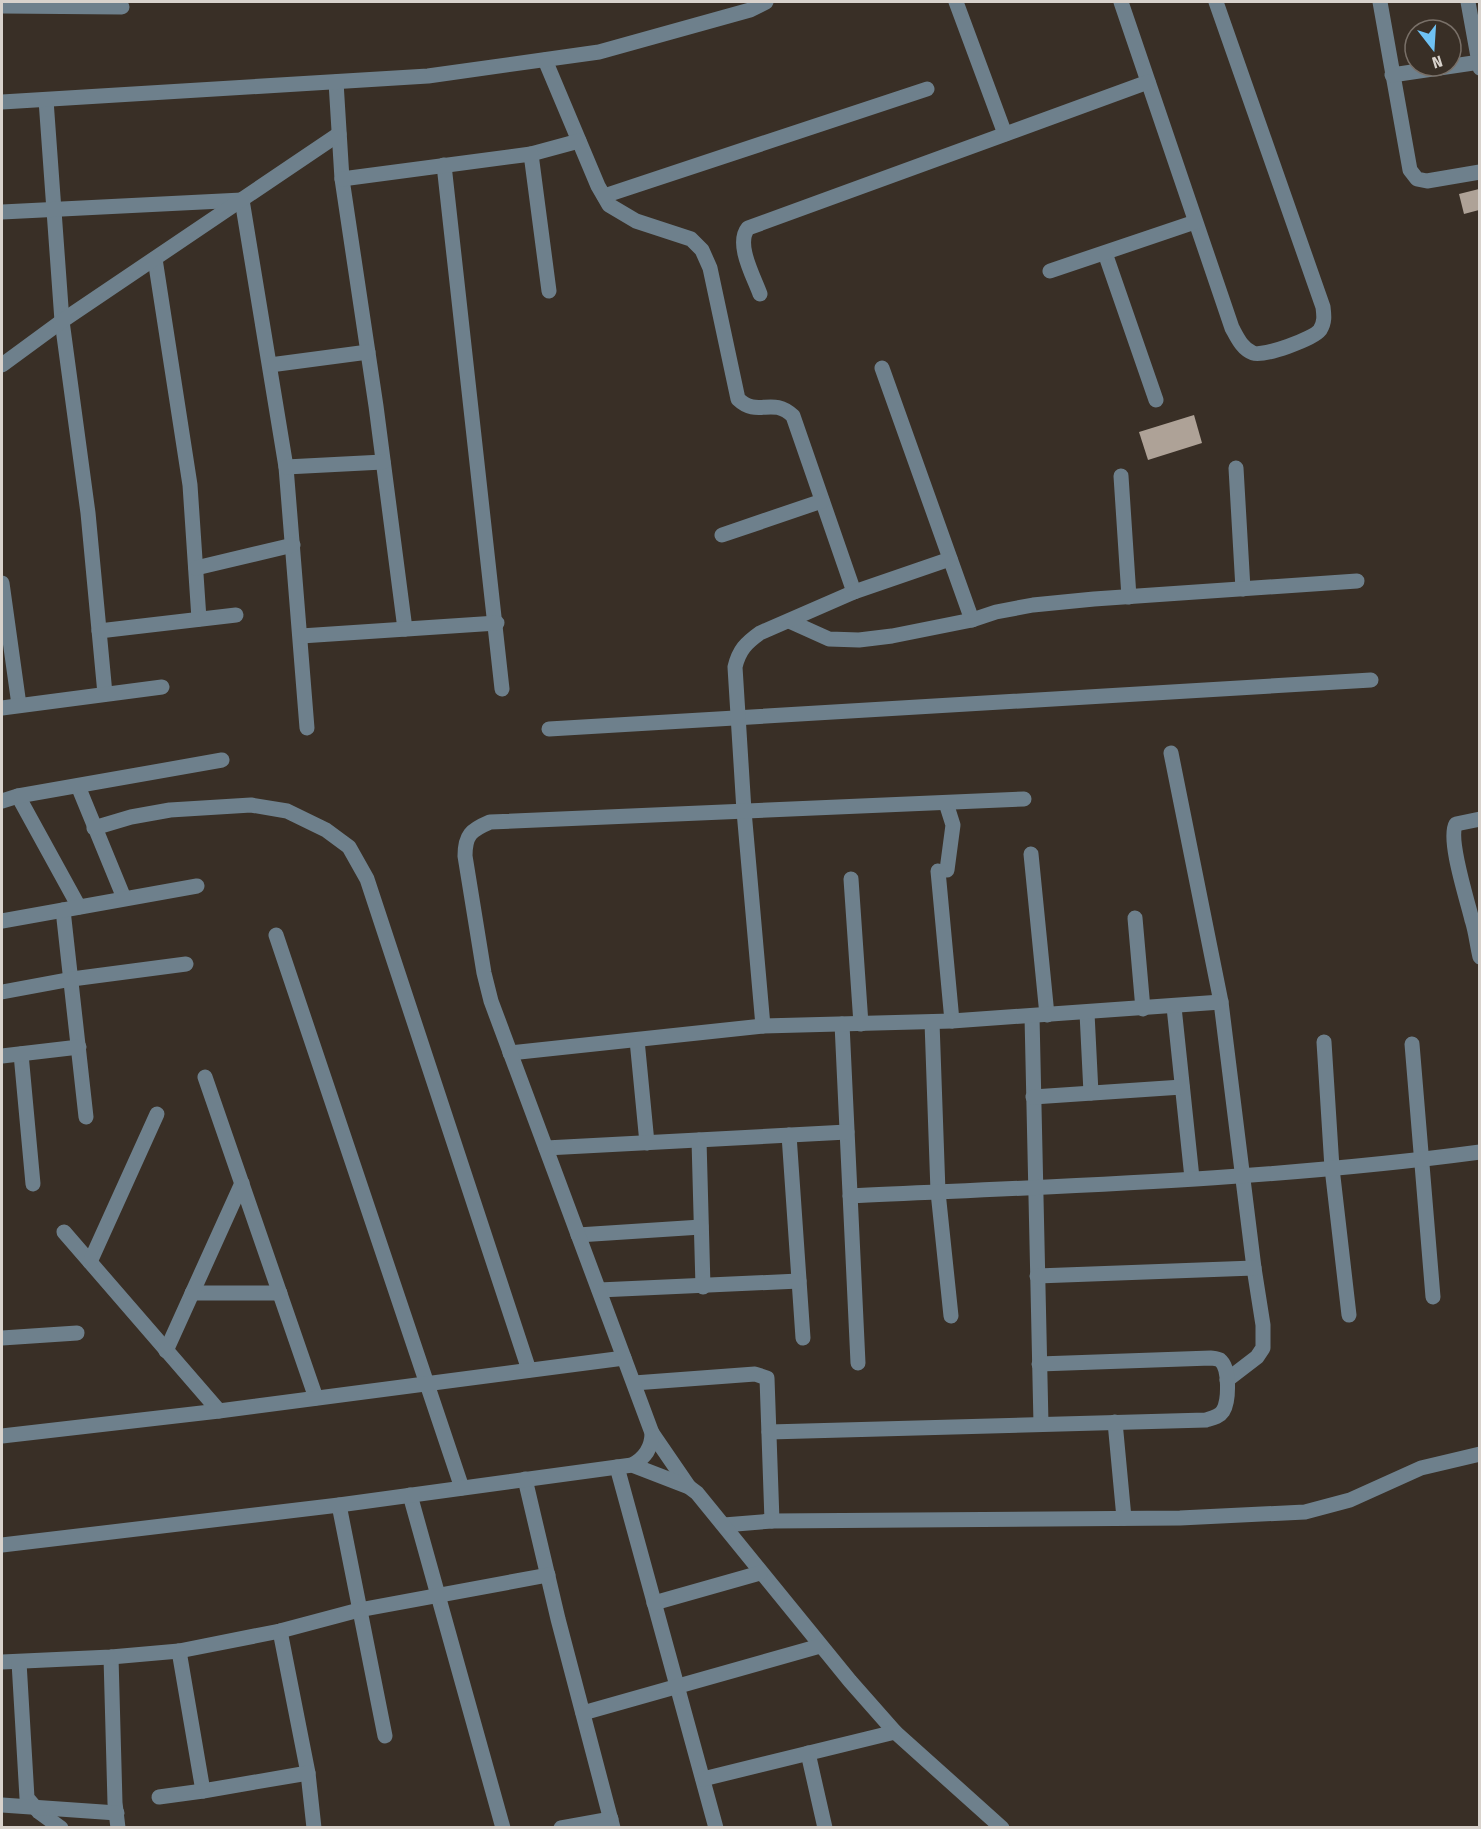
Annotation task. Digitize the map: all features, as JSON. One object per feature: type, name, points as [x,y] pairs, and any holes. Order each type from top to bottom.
[{"type":"street","points":[[2,102],[428,76],[599,52],[750,10],[766,2]]},
{"type":"street","points":[[956,2],[1005,134]]},
{"type":"street","points":[[1121,2],[1232,328],[1240,344],[1254,353],[1265,353],[1311,337],[1320,329],[1324,319],[1323,307],[1216,2]]},
{"type":"street","points":[[1380,2],[1410,170],[1417,179],[1427,181],[1479,172]]},
{"type":"street","points":[[1392,75],[1479,64],[1468,2]]},
{"type":"street","points":[[2,6],[122,8]]},
{"type":"street","points":[[545,60],[609,205],[636,221],[691,238],[702,250],[710,268],[738,399],[745,406],[754,408],[773,406],[784,408],[793,416],[854,592]]},
{"type":"street","points":[[336,82],[342,179],[405,629]]},
{"type":"street","points":[[760,294],[742,244],[743,234],[748,228],[1148,82]]},
{"type":"street","points":[[604,196],[927,90]]},
{"type":"street","points":[[46,100],[62,321],[88,513],[105,694]]},
{"type":"street","points":[[2,365],[62,321],[339,134]]},
{"type":"street","points":[[342,179],[531,154],[579,141]]},
{"type":"street","points":[[531,154],[549,291]]},
{"type":"street","points":[[444,165],[497,623],[502,688]]},
{"type":"street","points":[[2,212],[242,200]]},
{"type":"street","points":[[242,200],[286,467],[307,728]]},
{"type":"street","points":[[1050,272],[1195,222]]},
{"type":"street","points":[[1105,253],[1156,400]]},
{"type":"street","points":[[155,259],[190,485],[199,619]]},
{"type":"street","points":[[270,365],[368,352]]},
{"type":"street","points":[[882,368],[972,620]]},
{"type":"street","points":[[286,467],[383,462]]},
{"type":"street","points":[[1236,468],[1243,589]]},
{"type":"street","points":[[1121,476],[1129,597]]},
{"type":"street","points":[[722,535],[822,501]]},
{"type":"street","points":[[196,568],[293,545]]},
{"type":"street","points":[[763,1026],[744,811],[735,667],[738,653],[747,642],[760,633],[854,592],[950,559]]},
{"type":"street","points":[[789,621],[830,639],[846,640],[892,636],[1033,605],[1357,581]]},
{"type":"street","points":[[2,583],[20,705]]},
{"type":"street","points":[[99,631],[236,615]]},
{"type":"street","points":[[301,636],[497,623]]},
{"type":"street","points":[[2,663],[10,644]]},
{"type":"street","points":[[549,729],[1371,680]]},
{"type":"street","points":[[2,708],[162,687]]},
{"type":"street","points":[[1172,753],[1221,1002],[1263,1325],[1263,1348],[1257,1357],[1227,1380]]},
{"type":"street","points":[[2,801],[18,796],[222,760]]},
{"type":"street","points":[[78,786],[124,898]]},
{"type":"street","points":[[18,796],[71,909],[72,979],[86,1117]]},
{"type":"street","points":[[1002,1827],[895,1732],[820,1646],[724,1525],[689,1487],[652,1433],[491,1001],[484,973],[465,856],[465,843],[476,828],[490,822],[1023,799]]},
{"type":"street","points":[[946,803],[953,825],[942,870],[952,1021]]},
{"type":"street","points":[[94,828],[131,817],[170,810],[251,805],[287,811],[326,831],[349,847],[367,879],[529,1370]]},
{"type":"street","points":[[1479,819],[1456,824],[1453,828],[1462,885],[1476,922],[1479,957]]},
{"type":"street","points":[[1031,854],[1039,1016],[1033,1097],[1041,1424]]},
{"type":"street","points":[[851,879],[861,1024]]},
{"type":"street","points":[[2,921],[197,886]]},
{"type":"street","points":[[1135,918],[1143,1009]]},
{"type":"street","points":[[276,935],[462,1488]]},
{"type":"street","points":[[2,992],[72,979],[186,964]]},
{"type":"street","points":[[510,1053],[763,1026],[952,1021],[1221,1002]]},
{"type":"street","points":[[1174,1007],[1192,1178]]},
{"type":"street","points":[[1088,1013],[1091,1093]]},
{"type":"street","points":[[932,1022],[938,1192],[951,1316]]},
{"type":"street","points":[[842,1024],[858,1363]]},
{"type":"street","points":[[637,1040],[647,1143]]},
{"type":"street","points":[[1324,1042],[1332,1168],[1349,1315]]},
{"type":"street","points":[[1412,1044],[1433,1297]]},
{"type":"street","points":[[2,1056],[79,1047]]},
{"type":"street","points":[[21,1054],[33,1184]]},
{"type":"street","points":[[205,1077],[316,1398]]},
{"type":"street","points":[[1033,1097],[1182,1087]]},
{"type":"street","points":[[90,1262],[157,1114]]},
{"type":"street","points":[[546,1148],[847,1132]]},
{"type":"street","points":[[789,1135],[803,1338]]},
{"type":"street","points":[[699,1140],[703,1287]]},
{"type":"street","points":[[850,1196],[1244,1175],[1423,1160],[1479,1152]]},
{"type":"street","points":[[166,1351],[242,1183]]},
{"type":"street","points":[[578,1235],[701,1227]]},
{"type":"street","points":[[64,1232],[219,1411]]},
{"type":"street","points":[[1037,1276],[1254,1268]]},
{"type":"street","points":[[599,1290],[799,1281]]},
{"type":"street","points":[[192,1293],[280,1293]]},
{"type":"street","points":[[2,1338],[77,1333]]},
{"type":"street","points":[[2,1436],[219,1411],[624,1358]]},
{"type":"street","points":[[769,1432],[1206,1420],[1217,1417],[1227,1401],[1225,1368],[1220,1360],[1211,1358],[1039,1364]]},
{"type":"street","points":[[634,1383],[762,1375],[767,1378],[772,1521]]},
{"type":"street","points":[[1115,1422],[1124,1518]]},
{"type":"street","points":[[2,1545],[339,1505],[624,1466],[640,1461],[647,1453],[652,1443],[652,1433]]},
{"type":"street","points":[[724,1525],[772,1521],[1124,1518],[1305,1512],[1350,1500],[1421,1468],[1479,1454]]},
{"type":"street","points":[[624,1466],[689,1487]]},
{"type":"street","points":[[624,1466],[654,1603],[716,1827]]},
{"type":"street","points":[[525,1479],[582,1713],[612,1823],[561,1827]]},
{"type":"street","points":[[410,1495],[503,1827]]},
{"type":"street","points":[[339,1505],[385,1736]]},
{"type":"street","points":[[654,1603],[760,1573]]},
{"type":"street","points":[[2,1662],[179,1651],[280,1631],[359,1610],[548,1575]]},
{"type":"street","points":[[280,1631],[308,1773],[314,1827]]},
{"type":"street","points":[[582,1713],[820,1646]]},
{"type":"street","points":[[179,1651],[203,1791]]},
{"type":"street","points":[[2,1805],[37,1807],[117,1820],[114,1803],[111,1657]]},
{"type":"street","points":[[19,1662],[27,1798],[39,1812],[61,1827]]},
{"type":"street","points":[[703,1779],[895,1732]]},
{"type":"street","points":[[808,1753],[825,1827]]},
{"type":"street","points":[[159,1797],[308,1773]]},
{"type":"building","points":[[1479,189],[1479,210],[1464,214],[1459,194]]},
{"type":"building","points":[[1194,415],[1202,443],[1148,460],[1139,432]]}]
